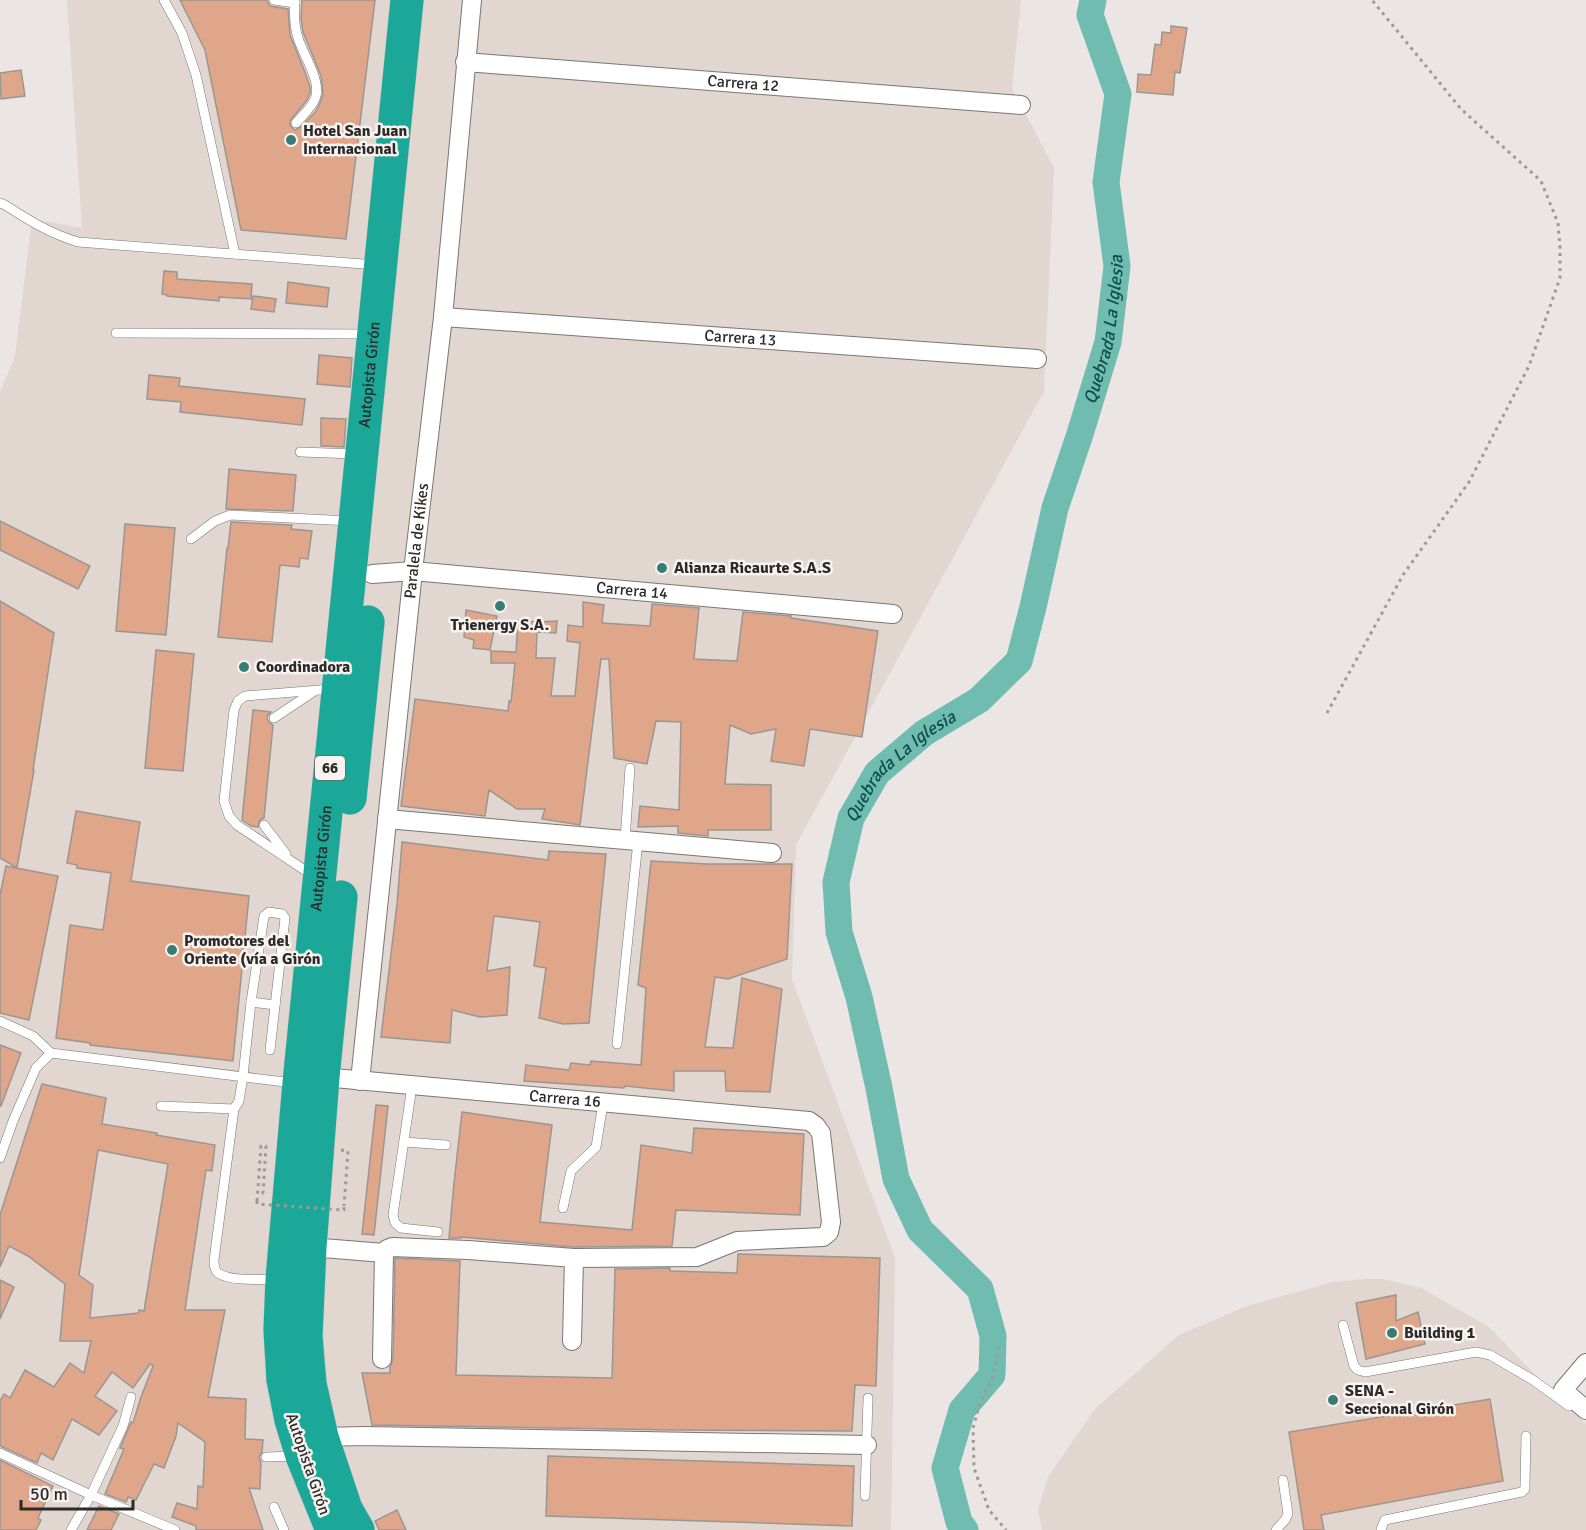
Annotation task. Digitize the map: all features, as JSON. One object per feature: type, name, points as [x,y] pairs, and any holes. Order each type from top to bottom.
[{"type":"highway","name":"Autopista Girón","points":[[332,1530],[312,1446],[306,1336],[310,1247],[311,1080],[326,690],[355,521],[407,0]]},
{"type":"highway","name":"Autopista Girón","points":[[358,1530],[312,1446],[291,1420],[283,1380],[280,1330],[282,1279],[311,1080],[372,574],[429,0]]},
{"type":"street","name":"Paralela de Kikes","points":[[360,1081],[413,571],[443,317],[472,0]]},
{"type":"street","name":"Carrera 12","points":[[465,62],[1021,105]]},
{"type":"street","name":"Carrera 13","points":[[443,317],[1037,359]]},
{"type":"street","name":"Carrera 14","points":[[372,574],[413,571],[893,614]]},
{"type":"street","points":[[387,819],[772,853]]},
{"type":"street","name":"Carrera 16","points":[[311,1080],[360,1081],[809,1121],[821,1133],[831,1222],[829,1232],[823,1237],[737,1240],[696,1257],[574,1258]]},
{"type":"street","points":[[310,1247],[384,1253]]},
{"type":"street","points":[[382,1359],[384,1253],[392,1247],[574,1258],[572,1341]]},
{"type":"street","points":[[1586,1363],[1563,1390],[1586,1410]]},
{"type":"street","points":[[312,1446],[364,1436],[867,1445]]},
{"type":"lane","points":[[164,0],[182,33],[196,75],[235,254]]},
{"type":"lane","points":[[274,0],[295,2],[294,22],[298,38],[316,81],[315,100],[296,123]]},
{"type":"lane","points":[[0,203],[57,236],[78,242],[381,265]]},
{"type":"lane","points":[[116,333],[374,334]]},
{"type":"lane","points":[[300,452],[362,454]]},
{"type":"lane","points":[[191,539],[215,521],[230,515],[355,521]]},
{"type":"lane","points":[[274,718],[326,690]]},
{"type":"lane","points":[[319,879],[237,825],[229,816],[224,801],[234,710],[238,701],[245,696],[326,690]]},
{"type":"lane","points":[[617,1044],[632,841],[630,768]]},
{"type":"lane","points":[[264,825],[292,861]]},
{"type":"lane","points":[[270,1050],[285,918],[282,914],[269,912],[264,916],[250,1002],[243,1076],[239,1101],[234,1109],[214,1260],[218,1273],[233,1278],[282,1279]]},
{"type":"lane","points":[[250,1002],[275,1005]]},
{"type":"lane","points":[[0,1021],[33,1036],[51,1053],[36,1068],[0,1158]]},
{"type":"lane","name":"Carrera 16","points":[[51,1053],[243,1076],[311,1080]]},
{"type":"lane","points":[[412,1086],[393,1215],[395,1223],[401,1228],[438,1232]]},
{"type":"lane","points":[[563,1208],[571,1171],[596,1147],[603,1103]]},
{"type":"lane","points":[[161,1106],[234,1109]]},
{"type":"lane","points":[[404,1142],[446,1144]]},
{"type":"lane","points":[[1342,1325],[1354,1366],[1358,1370],[1365,1372],[1476,1352],[1490,1354],[1533,1380],[1586,1418]]},
{"type":"lane","points":[[71,1530],[91,1495],[123,1426],[131,1397]]},
{"type":"lane","points":[[866,1496],[868,1398]]},
{"type":"lane","points":[[1381,1530],[1385,1520],[1522,1492],[1525,1489],[1526,1436]]},
{"type":"lane","points":[[266,1457],[312,1446]]},
{"type":"lane","points":[[0,1453],[175,1530]]},
{"type":"lane","points":[[1276,1530],[1288,1514],[1283,1480]]},
{"type":"lane","points":[[274,1507],[284,1530]]},
{"type":"path","points":[[1327,713],[1403,575],[1469,482],[1529,366],[1560,278],[1558,223],[1541,181],[1461,109],[1372,0]]},
{"type":"path","points":[[257,1201],[257,1204],[344,1210],[344,1206]]},
{"type":"path","points":[[999,1347],[993,1377],[980,1403],[973,1428],[974,1468],[989,1510],[1006,1530]]},
{"type":"shaded area","points":[[67,0],[1021,0],[1012,88],[1054,168],[1044,391],[796,845],[792,979],[895,1258],[891,1530],[0,1530],[0,392],[15,356],[32,219],[82,228]]},
{"type":"shaded area","name":"SENA - Seccional Girón","points":[[1383,1279],[1421,1288],[1489,1327],[1586,1424],[1586,1530],[1042,1530],[1038,1510],[1048,1477],[1095,1409],[1179,1335],[1247,1306],[1333,1282]]},
{"type":"building","name":"Hotel San Juan Internacional","points":[[180,0],[267,0],[270,6],[288,9],[290,35],[310,87],[307,100],[290,121],[290,126],[295,130],[301,127],[316,111],[323,94],[321,76],[303,32],[302,0],[375,0],[346,239],[241,230],[205,50]]},
{"type":"building","points":[[1171,26],[1187,28],[1180,73],[1175,72],[1173,95],[1137,92],[1138,74],[1151,75],[1155,44],[1161,45],[1162,32],[1171,33]]},
{"type":"building","points":[[21,70],[25,96],[1,99],[0,73]]},
{"type":"building","points":[[164,271],[177,272],[177,279],[252,284],[251,299],[219,297],[219,301],[167,296],[162,294]]},
{"type":"building","points":[[288,282],[329,288],[327,307],[286,303]]},
{"type":"building","points":[[253,296],[276,299],[274,312],[251,309]]},
{"type":"building","points":[[319,355],[352,358],[350,387],[317,384]]},
{"type":"building","points":[[149,375],[180,378],[179,386],[305,399],[302,425],[180,412],[181,402],[147,399]]},
{"type":"building","points":[[321,418],[346,419],[344,447],[321,446]]},
{"type":"building","points":[[229,469],[296,475],[293,511],[226,509]]},
{"type":"building","points":[[0,521],[90,566],[78,589],[0,550]]},
{"type":"building","points":[[231,522],[292,525],[291,529],[312,531],[308,559],[300,558],[299,567],[280,565],[272,642],[218,637]]},
{"type":"building","points":[[125,524],[175,528],[166,635],[116,631]]},
{"type":"building","points":[[0,601],[54,633],[17,868],[0,858]]},
{"type":"building","points":[[583,602],[604,605],[602,623],[650,626],[652,604],[699,608],[694,659],[737,661],[743,612],[791,616],[791,618],[878,631],[862,737],[810,729],[804,766],[771,761],[776,729],[751,734],[730,725],[725,784],[771,785],[771,830],[708,830],[708,836],[678,833],[678,826],[638,827],[640,806],[679,810],[681,722],[656,721],[647,764],[614,758],[609,659],[601,659],[580,825],[542,819],[545,809],[517,809],[489,790],[485,816],[401,806],[415,699],[508,711],[515,663],[491,663],[491,651],[516,652],[518,620],[557,621],[556,633],[537,632],[536,658],[555,658],[551,696],[575,696],[580,643],[567,641],[568,625],[583,627]]},
{"type":"building","points":[[466,610],[497,616],[490,650],[473,648],[474,640],[464,637]]},
{"type":"building","points":[[156,650],[194,654],[183,771],[145,768]]},
{"type":"building","points":[[253,710],[271,712],[267,719],[273,725],[264,818],[260,820],[258,827],[251,826],[242,820]]},
{"type":"building","name":"Promotores del Oriente (vía a Girón","points":[[76,811],[140,822],[131,881],[249,896],[233,1061],[90,1045],[90,1043],[56,1038],[70,925],[103,930],[111,873],[77,868],[77,865],[67,863]]},
{"type":"building","points":[[402,842],[548,860],[549,851],[606,854],[589,1023],[563,1024],[539,1018],[546,968],[534,966],[540,922],[494,916],[487,971],[510,967],[507,1015],[480,1017],[452,1010],[450,1043],[381,1037]]},
{"type":"building","points":[[651,861],[792,864],[787,959],[728,979],[715,977],[705,1047],[733,1048],[742,978],[782,989],[770,1092],[726,1091],[725,1071],[674,1071],[674,1091],[524,1081],[526,1065],[569,1070],[571,1063],[590,1065],[591,1061],[641,1065],[646,988],[638,985]]},
{"type":"building","points":[[6,866],[58,876],[29,1020],[0,1013],[0,895]]},
{"type":"building","points":[[0,1045],[21,1053],[1,1106],[0,1106]]},
{"type":"building","points":[[42,1084],[106,1098],[102,1124],[215,1145],[212,1171],[206,1170],[185,1310],[225,1310],[208,1397],[246,1399],[245,1439],[263,1440],[259,1457],[261,1462],[260,1489],[249,1488],[263,1530],[196,1530],[196,1526],[172,1517],[177,1503],[197,1509],[198,1486],[203,1487],[205,1442],[178,1423],[176,1436],[164,1468],[154,1464],[136,1500],[128,1497],[126,1502],[105,1494],[124,1449],[120,1448],[131,1422],[133,1423],[153,1366],[150,1364],[133,1388],[112,1372],[95,1396],[117,1411],[99,1435],[72,1419],[53,1460],[41,1453],[37,1463],[0,1446],[0,1401],[4,1394],[10,1398],[25,1370],[54,1387],[70,1363],[84,1373],[91,1341],[60,1341],[65,1284],[28,1256],[9,1246],[0,1267],[0,1215]],"holes":[[[98,1150],[168,1164],[144,1311],[90,1318],[93,1285],[79,1275]]]},
{"type":"building","points":[[376,1105],[388,1106],[374,1235],[362,1234]]},
{"type":"building","points":[[462,1112],[552,1125],[540,1222],[632,1230],[641,1145],[692,1153],[694,1128],[804,1134],[800,1215],[676,1210],[672,1246],[573,1247],[461,1237],[449,1238]]},
{"type":"building","points":[[738,1254],[880,1258],[876,1386],[855,1385],[852,1431],[372,1425],[362,1373],[390,1373],[393,1359],[395,1258],[460,1261],[456,1375],[612,1378],[615,1269],[670,1268],[670,1271],[737,1273]]},
{"type":"building","points":[[0,1280],[14,1287],[0,1319]]},
{"type":"building","name":"Building 1","points":[[1396,1295],[1396,1321],[1418,1312],[1425,1344],[1366,1359],[1356,1303]]},
{"type":"building","points":[[1490,1399],[1503,1481],[1321,1515],[1324,1530],[1304,1530],[1289,1432]]},
{"type":"building","points":[[548,1456],[854,1466],[852,1526],[546,1516]]},
{"type":"building","points":[[0,1460],[53,1486],[38,1518],[41,1520],[36,1530],[0,1530]]},
{"type":"building","points":[[99,1506],[119,1514],[111,1530],[87,1530]]},
{"type":"building","points":[[397,1510],[406,1530],[379,1530],[375,1521]]},
{"type":"waterway","name":"Quebrada La Iglesia","points":[[965,1530],[959,1522],[945,1468],[962,1410],[992,1375],[993,1336],[980,1289],[920,1230],[896,1179],[859,997],[839,932],[836,882],[851,818],[877,773],[924,733],[979,700],[1019,661],[1055,508],[1108,342],[1117,266],[1106,182],[1118,94],[1090,15],[1093,0]]},
{"type":"place","name":"Hotel San Juan Internacional","points":[[291,140]]},
{"type":"place","name":"Alianza Ricaurte S.A.S","points":[[662,568]]},
{"type":"place","name":"Trienergy S.A.","points":[[500,606]]},
{"type":"place","name":"Coordinadora","points":[[244,667]]},
{"type":"place","name":"Promotores del Oriente (vía a Girón","points":[[172,950]]},
{"type":"place","name":"Building 1","points":[[1392,1333]]},
{"type":"place","name":"SENA - Seccional Girón","points":[[1333,1400]]}]
